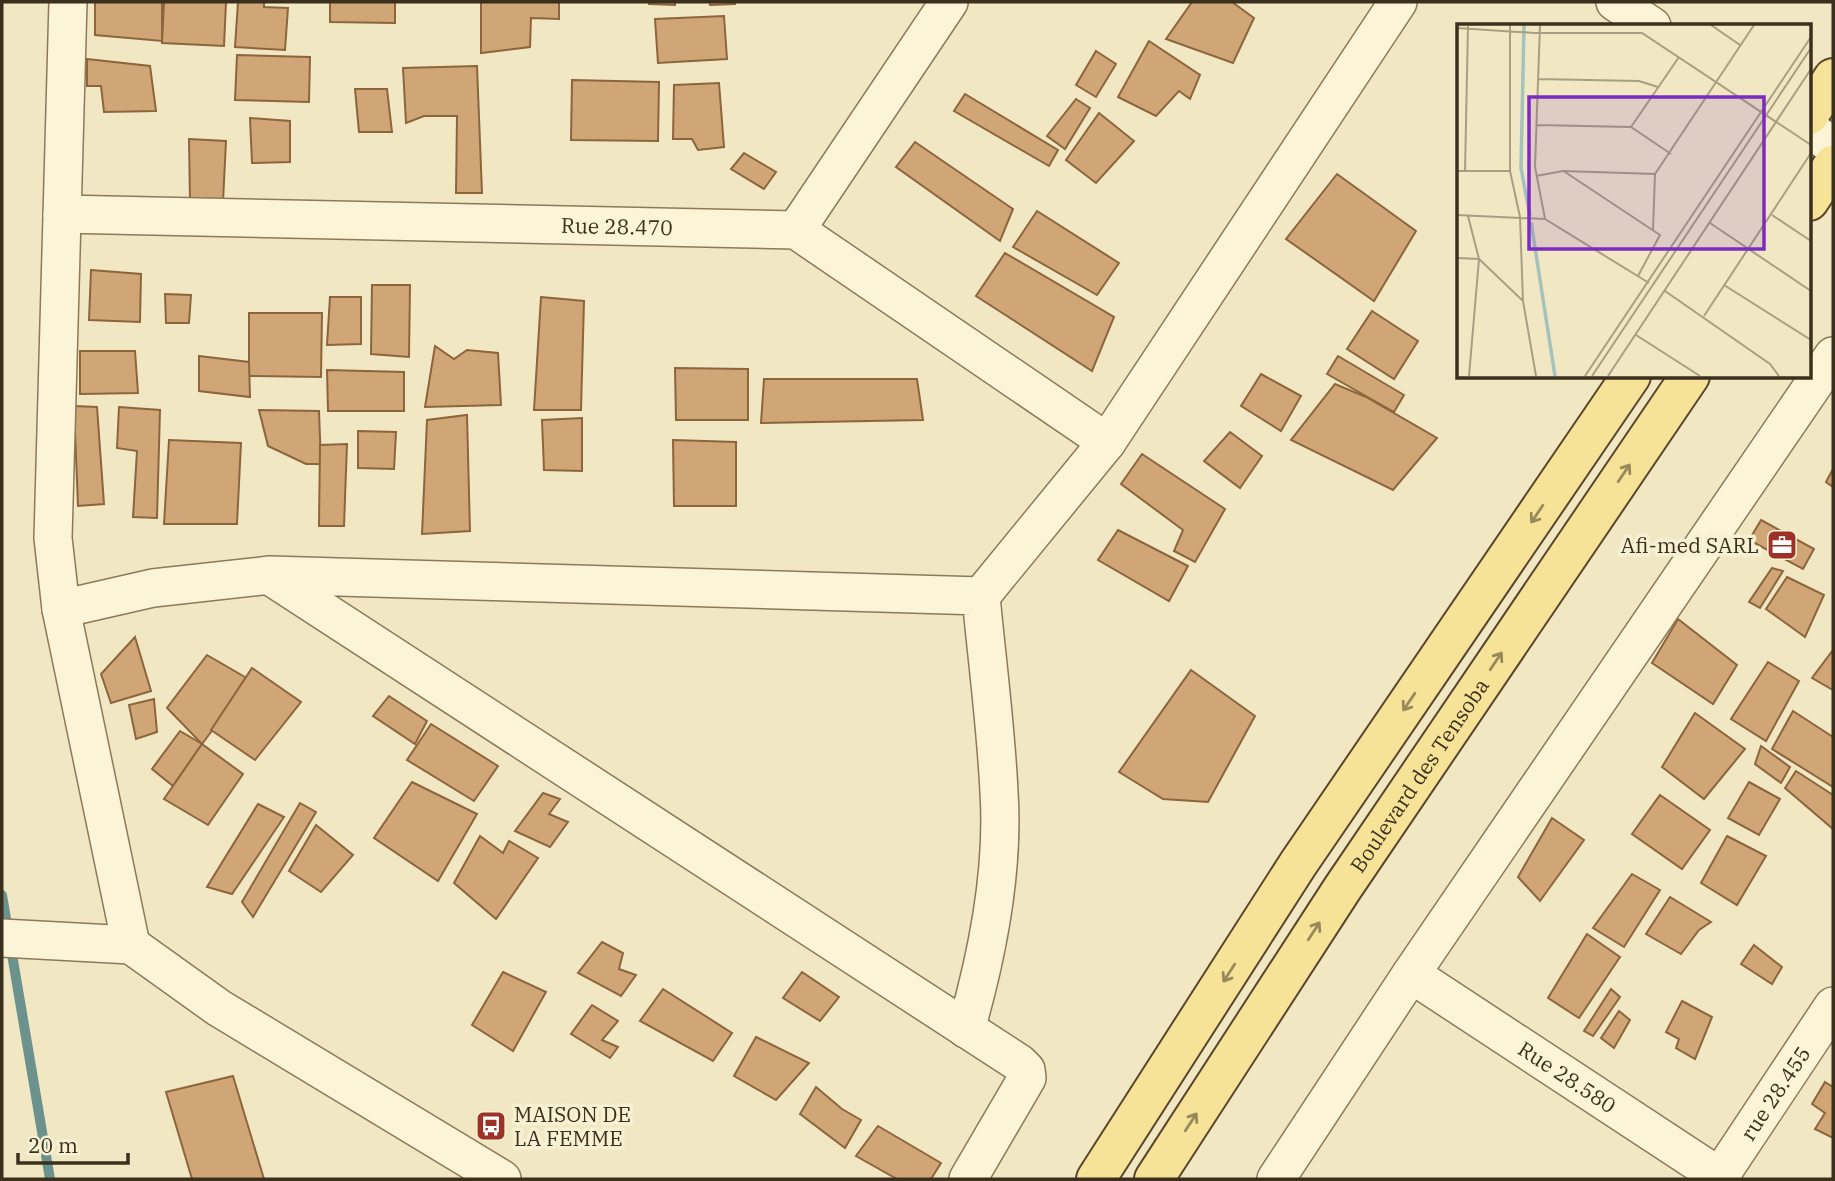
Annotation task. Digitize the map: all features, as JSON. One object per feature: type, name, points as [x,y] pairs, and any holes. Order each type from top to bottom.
[{"type":"main road","points":[[1811,112],[1833,78]]},
{"type":"main road","points":[[1811,198],[1833,165]]},
{"type":"main road","points":[[1096,1179],[1298,864],[1630,378]]},
{"type":"main road","name":"Boulevard des Tensoba","points":[[1154,1179],[1349,877],[1689,378]]},
{"type":"street","points":[[68,2],[53,538],[61,609],[131,945]]},
{"type":"street","points":[[949,2],[796,230],[1107,442]]},
{"type":"street","points":[[966,1029],[981,976],[997,858],[1000,794],[981,596],[1107,442],[1398,2]]},
{"type":"street","points":[[1615,2],[1650,24]]},
{"type":"street","points":[[1811,130],[1833,146]]},
{"type":"street","name":"Rue 28.470","points":[[62,214],[796,230]]},
{"type":"street","points":[[1276,1179],[1411,974],[1833,356]]},
{"type":"street","points":[[61,609],[153,588],[270,575],[981,596]]},
{"type":"street","points":[[270,575],[1019,1063],[1026,1070],[1027,1078],[968,1179]]},
{"type":"street","points":[[2,938],[131,945],[219,1007],[502,1179]]},
{"type":"street","name":"Rue 28.580","points":[[1411,974],[1721,1179]]},
{"type":"street","name":"rue 28.455","points":[[1721,1179],[1833,1006]]},
{"type":"building","points":[[95,2],[162,2],[162,41],[95,35]]},
{"type":"building","points":[[164,2],[226,2],[224,46],[162,43]]},
{"type":"building","points":[[238,2],[264,2],[264,7],[288,8],[285,50],[235,47]]},
{"type":"building","points":[[330,2],[395,2],[395,23],[330,22]]},
{"type":"building","points":[[481,2],[559,2],[559,19],[531,18],[530,47],[481,53]]},
{"type":"building","points":[[675,2],[675,5],[649,4]]},
{"type":"building","points":[[710,2],[735,2],[735,4],[710,5]]},
{"type":"building","points":[[1192,2],[1232,2],[1254,18],[1233,63],[1166,39]]},
{"type":"building","points":[[724,16],[727,59],[658,63],[655,19]]},
{"type":"building","points":[[1149,41],[1200,75],[1190,99],[1179,91],[1156,116],[1118,97]]},
{"type":"building","points":[[1096,51],[1116,64],[1096,97],[1076,85]]},
{"type":"building","points":[[237,55],[310,57],[309,102],[235,100]]},
{"type":"building","points":[[87,59],[150,66],[156,111],[104,112],[101,86],[87,86]]},
{"type":"building","points":[[477,66],[482,193],[456,193],[457,116],[424,116],[406,123],[403,68]]},
{"type":"building","points":[[572,80],[659,82],[658,141],[571,140]]},
{"type":"building","points":[[719,83],[724,147],[698,150],[692,139],[673,139],[674,85]]},
{"type":"building","points":[[355,89],[387,89],[392,132],[359,132]]},
{"type":"building","points":[[965,94],[1058,150],[1049,166],[954,111]]},
{"type":"building","points":[[1076,99],[1090,108],[1065,149],[1047,136]]},
{"type":"building","points":[[1099,113],[1134,141],[1096,183],[1066,160]]},
{"type":"building","points":[[250,118],[290,121],[290,162],[252,163]]},
{"type":"building","points":[[189,139],[226,141],[223,202],[190,201]]},
{"type":"building","points":[[915,142],[1013,209],[1000,241],[896,167]]},
{"type":"building","points":[[744,153],[776,172],[764,189],[731,169]]},
{"type":"building","points":[[1337,174],[1416,231],[1374,301],[1286,239]]},
{"type":"building","points":[[1037,211],[1119,263],[1097,295],[1013,247]]},
{"type":"building","points":[[1005,253],[1114,317],[1092,371],[976,296]]},
{"type":"building","points":[[91,270],[141,274],[140,322],[89,320]]},
{"type":"building","points":[[372,285],[410,285],[409,357],[371,354]]},
{"type":"building","points":[[165,294],[191,295],[189,323],[166,323]]},
{"type":"building","points":[[330,297],[361,297],[361,344],[327,345]]},
{"type":"building","points":[[541,297],[584,301],[581,410],[534,410]]},
{"type":"building","points":[[1372,311],[1418,341],[1394,379],[1347,349]]},
{"type":"building","points":[[249,313],[322,313],[321,377],[249,376]]},
{"type":"building","points":[[435,346],[454,359],[467,350],[498,353],[501,405],[425,407]]},
{"type":"building","points":[[80,351],[135,351],[138,393],[80,394]]},
{"type":"building","points":[[199,356],[249,362],[250,397],[199,391]]},
{"type":"building","points":[[1338,356],[1404,395],[1394,412],[1327,374]]},
{"type":"building","points":[[675,368],[748,369],[748,420],[676,420]]},
{"type":"building","points":[[327,370],[404,372],[404,411],[328,411]]},
{"type":"building","points":[[1261,374],[1301,396],[1281,431],[1241,406]]},
{"type":"building","points":[[764,379],[917,379],[923,420],[761,423]]},
{"type":"building","points":[[1335,384],[1366,397],[1437,438],[1393,490],[1291,440]]},
{"type":"building","points":[[74,406],[97,407],[104,504],[78,506]]},
{"type":"building","points":[[119,407],[160,410],[157,518],[133,517],[137,451],[117,448]]},
{"type":"building","points":[[259,410],[319,411],[321,464],[306,464],[268,446]]},
{"type":"building","points":[[467,415],[470,531],[422,534],[427,420]]},
{"type":"building","points":[[582,418],[582,471],[544,470],[542,420]]},
{"type":"building","points":[[358,431],[396,432],[394,469],[358,468]]},
{"type":"building","points":[[1230,432],[1262,456],[1240,488],[1204,461]]},
{"type":"building","points":[[169,440],[241,443],[237,524],[164,524]]},
{"type":"building","points":[[673,440],[736,442],[736,506],[674,506]]},
{"type":"building","points":[[347,444],[344,526],[319,526],[320,445]]},
{"type":"building","points":[[1142,454],[1225,509],[1195,562],[1174,551],[1183,530],[1121,484]]},
{"type":"building","points":[[1833,469],[1833,487],[1826,482]]},
{"type":"building","name":"Afi-med SARL","points":[[1761,520],[1814,549],[1803,569],[1749,540]]},
{"type":"building","points":[[1118,530],[1188,566],[1169,601],[1098,560]]},
{"type":"building","points":[[1772,568],[1783,571],[1760,608],[1749,602]]},
{"type":"building","points":[[1787,577],[1824,595],[1805,637],[1766,609]]},
{"type":"building","points":[[1678,619],[1737,665],[1713,704],[1652,663]]},
{"type":"building","points":[[135,637],[151,691],[111,703],[101,674]]},
{"type":"building","points":[[1833,650],[1833,690],[1812,678]]},
{"type":"building","points":[[207,655],[250,680],[202,744],[167,708]]},
{"type":"building","points":[[1768,662],[1799,681],[1766,741],[1731,719]]},
{"type":"building","points":[[252,668],[301,702],[255,760],[211,730]]},
{"type":"building","points":[[1191,670],[1255,716],[1208,802],[1163,799],[1119,772]]},
{"type":"building","points":[[389,696],[427,721],[415,744],[373,716]]},
{"type":"building","points":[[154,699],[157,732],[136,739],[129,705]]},
{"type":"building","points":[[1793,711],[1833,737],[1833,787],[1772,749]]},
{"type":"building","points":[[1695,713],[1745,749],[1704,799],[1662,767]]},
{"type":"building","points":[[431,724],[498,766],[474,801],[407,760]]},
{"type":"building","points":[[180,731],[202,744],[173,786],[152,769]]},
{"type":"building","points":[[202,744],[243,774],[208,825],[164,799]]},
{"type":"building","points":[[1761,746],[1790,767],[1781,783],[1755,764]]},
{"type":"building","points":[[1796,771],[1833,795],[1833,829],[1785,788]]},
{"type":"building","points":[[412,782],[477,814],[438,881],[374,838]]},
{"type":"building","points":[[1749,782],[1780,799],[1759,835],[1728,818]]},
{"type":"building","points":[[543,793],[560,799],[549,814],[568,822],[550,847],[515,831]]},
{"type":"building","points":[[1660,795],[1710,830],[1682,869],[1632,834]]},
{"type":"building","points":[[300,803],[316,812],[253,917],[242,902]]},
{"type":"building","points":[[258,804],[284,817],[232,894],[207,887]]},
{"type":"building","points":[[1552,818],[1584,840],[1540,901],[1518,877]]},
{"type":"building","points":[[316,825],[353,855],[321,892],[289,871]]},
{"type":"building","points":[[480,836],[503,853],[509,841],[538,858],[496,919],[454,883]]},
{"type":"building","points":[[1727,836],[1766,856],[1737,905],[1701,883]]},
{"type":"building","points":[[1632,874],[1660,890],[1624,947],[1593,928]]},
{"type":"building","points":[[1670,897],[1711,922],[1699,930],[1681,954],[1646,934]]},
{"type":"building","points":[[1587,934],[1620,957],[1579,1018],[1548,998]]},
{"type":"building","points":[[602,942],[623,953],[619,969],[636,975],[621,996],[578,973]]},
{"type":"building","points":[[1754,945],[1782,967],[1772,984],[1741,964]]},
{"type":"building","points":[[503,972],[546,992],[513,1051],[472,1025]]},
{"type":"building","points":[[802,972],[839,997],[820,1021],[783,998]]},
{"type":"building","points":[[663,989],[732,1033],[713,1061],[640,1021]]},
{"type":"building","points":[[1611,989],[1620,997],[1593,1036],[1584,1031]]},
{"type":"building","points":[[1682,1001],[1712,1017],[1695,1059],[1676,1048],[1679,1039],[1666,1032]]},
{"type":"building","points":[[592,1005],[618,1021],[602,1040],[618,1047],[610,1058],[571,1034]]},
{"type":"building","points":[[1619,1011],[1630,1020],[1614,1048],[1601,1038]]},
{"type":"building","points":[[756,1037],[809,1063],[776,1100],[734,1076]]},
{"type":"building","points":[[233,1076],[264,1179],[192,1179],[166,1092]]},
{"type":"building","points":[[1825,1082],[1833,1087],[1833,1138],[1815,1129],[1825,1113],[1812,1104]]},
{"type":"building","points":[[816,1087],[842,1109],[861,1120],[845,1148],[800,1114]]},
{"type":"building","points":[[878,1126],[941,1163],[931,1179],[897,1179],[856,1156]]},
{"type":"waterway","points":[[2,895],[50,1179]]},
{"type":"place","name":"Afi-med SARL","points":[[1782,545]]},
{"type":"place","name":"MAISON DE LA FEMME","points":[[491,1126]]}]
